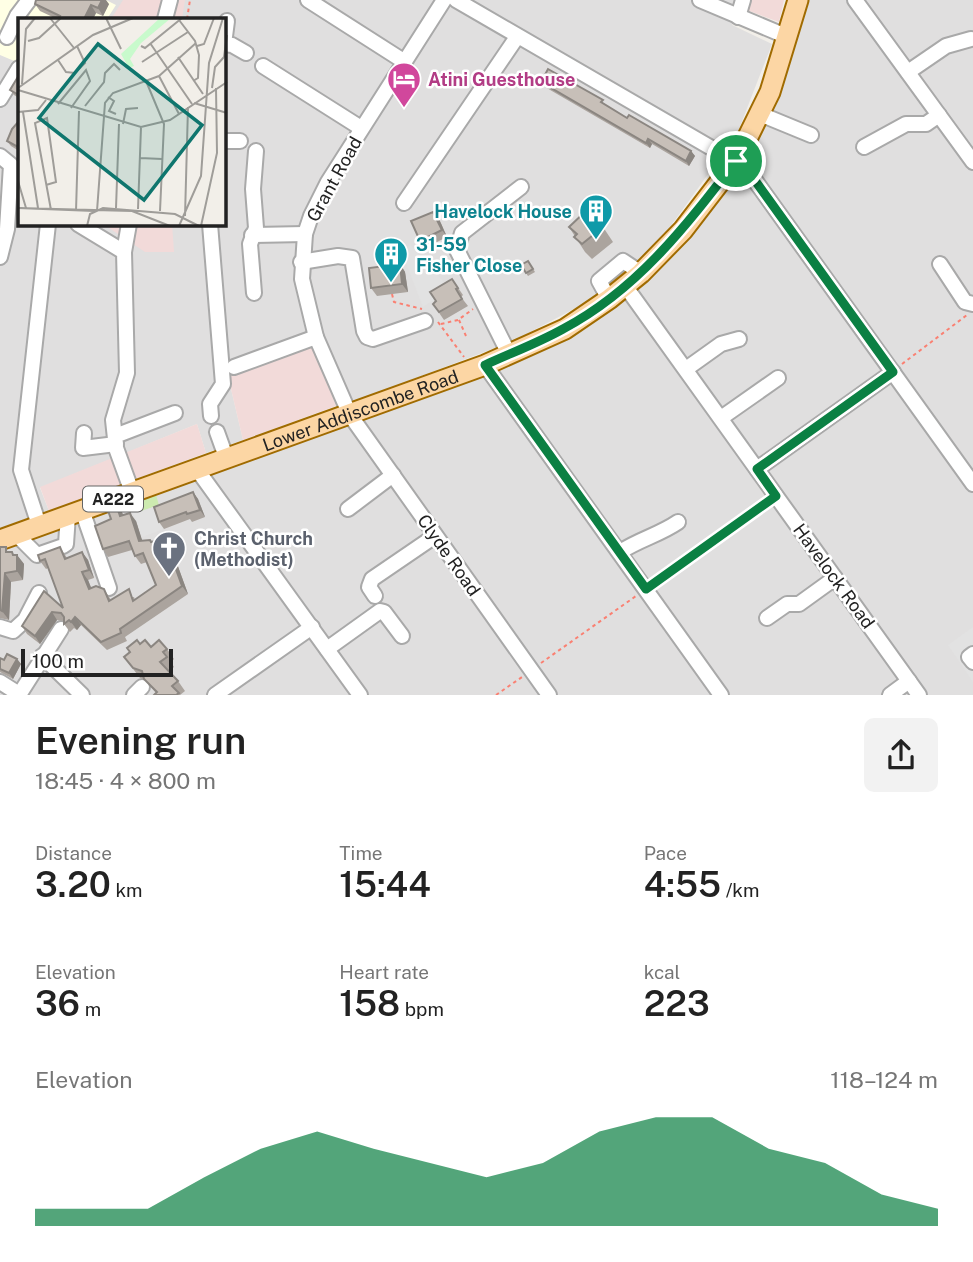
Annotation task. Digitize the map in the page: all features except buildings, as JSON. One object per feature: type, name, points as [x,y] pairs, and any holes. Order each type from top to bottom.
[{"type":"main road","name":"Lower Addiscombe Road","points":[[8,537],[479,367],[565,329],[634,280],[683,230],[736,161],[760,114],[788,37],[798,0]]},
{"type":"street","points":[[7,37],[17,16],[29,0]]},
{"type":"street","points":[[165,18],[170,0]]},
{"type":"street","points":[[308,0],[405,62]]},
{"type":"street","name":"Grant Road","points":[[350,415],[316,337],[302,279],[301,262],[305,234],[328,182],[444,0]]},
{"type":"street","points":[[456,0],[746,168],[893,372],[968,466],[973,484]]},
{"type":"street","points":[[700,0],[788,37]]},
{"type":"street","points":[[738,17],[743,0]]},
{"type":"street","points":[[855,0],[970,153]]},
{"type":"street","points":[[226,29],[227,21]]},
{"type":"street","points":[[404,203],[517,37]]},
{"type":"street","points":[[908,72],[946,46],[971,39]]},
{"type":"street","points":[[226,44],[246,53]]},
{"type":"street","points":[[263,66],[362,128]]},
{"type":"street","points":[[0,99],[18,70]]},
{"type":"street","points":[[760,114],[811,135]]},
{"type":"street","points":[[864,147],[906,124],[926,124],[939,115]]},
{"type":"street","points":[[226,141],[240,141]]},
{"type":"street","points":[[254,293],[250,244],[256,228],[256,151]]},
{"type":"street","points":[[0,156],[10,165],[0,257]]},
{"type":"street","points":[[509,354],[457,250],[462,233],[521,187]]},
{"type":"street","points":[[39,526],[21,470],[48,226]]},
{"type":"street","points":[[81,226],[124,252]]},
{"type":"street","points":[[129,226],[124,252],[127,373],[115,412],[115,440],[132,492]]},
{"type":"street","points":[[210,226],[223,384],[210,404],[211,416]]},
{"type":"street","points":[[253,235],[305,234]]},
{"type":"street","points":[[301,262],[338,256],[352,258],[367,337],[373,339],[431,317]]},
{"type":"street","points":[[940,264],[965,302],[973,307]]},
{"type":"street","name":"Havelock Road","points":[[634,280],[686,369],[919,695]]},
{"type":"street","points":[[234,367],[316,337]]},
{"type":"street","points":[[686,369],[721,344],[739,339]]},
{"type":"street","points":[[479,367],[620,552],[721,695]]},
{"type":"street","points":[[757,469],[893,372]]},
{"type":"street","points":[[721,418],[778,378]]},
{"type":"street","points":[[84,433],[83,448],[115,440],[175,413]]},
{"type":"street","name":"Clyde Road","points":[[350,415],[549,695]]},
{"type":"street","points":[[217,432],[226,457]]},
{"type":"street","points":[[196,468],[312,627],[355,693]]},
{"type":"street","points":[[348,509],[393,475]]},
{"type":"street","points":[[8,537],[37,555],[52,550],[66,544],[75,512]]},
{"type":"street","points":[[75,512],[109,587]]},
{"type":"street","points":[[620,552],[644,537],[665,531],[678,522]]},
{"type":"street","points":[[375,596],[369,587],[372,579],[435,536]]},
{"type":"street","points":[[767,618],[787,604],[799,604],[835,578]]},
{"type":"street","points":[[0,627],[13,631],[25,620],[39,593]]},
{"type":"street","points":[[327,649],[380,611],[384,612],[401,636]]},
{"type":"street","points":[[215,695],[312,627]]},
{"type":"street","points":[[0,682],[19,695],[61,629]]},
{"type":"street","points":[[973,654],[970,657],[973,662]]},
{"type":"street","points":[[42,656],[82,695]]},
{"type":"street","points":[[890,695],[909,681]]},
{"type":"path","points":[[187,18],[190,0]]},
{"type":"path","points":[[392,294],[394,303],[423,310],[479,367]]},
{"type":"path","points":[[431,317],[460,318],[483,302]]},
{"type":"path","points":[[893,372],[960,323],[973,307]]},
{"type":"path","points":[[457,312],[466,336]]},
{"type":"path","points":[[496,695],[776,496]]},
{"type":"shaded area","points":[[0,0],[741,0],[732,25],[772,44],[737,134],[660,241],[589,301],[513,341],[336,406],[312,341],[231,389],[243,440],[206,453],[197,424],[40,488],[49,511],[0,528]]},
{"type":"shaded area","points":[[0,0],[106,0],[116,5],[108,18],[18,18],[18,63],[0,55]]},
{"type":"shaded area","points":[[123,0],[185,0],[182,18],[112,18]]},
{"type":"shaded area","points":[[741,0],[784,0],[779,22],[739,7]]},
{"type":"shaded area","points":[[807,0],[973,0],[973,695],[0,695],[0,551],[478,378],[594,322],[654,275],[713,207],[756,141]]},
{"type":"shaded area","points":[[106,226],[172,226],[174,252],[145,252]]},
{"type":"shaded area","points":[[410,244],[450,289],[423,307],[403,255]]},
{"type":"shaded area","points":[[313,341],[336,406],[243,440],[231,389],[230,371]]},
{"type":"shaded area","points":[[197,424],[206,453],[49,511],[40,487]]},
{"type":"shaded area","points":[[134,498],[139,512],[159,505],[164,529],[142,537],[128,500]]},
{"type":"shaded area","points":[[973,627],[973,682],[948,645]]},
{"type":"green space","points":[[156,495],[159,505],[139,512],[135,502]]},
{"type":"place","name":"Atini Guesthouse","points":[[404,109]]},
{"type":"place","name":"Havelock House","points":[[596,241]]},
{"type":"place","name":"31-59 Fisher Close","points":[[391,284]]},
{"type":"place","name":"Christ Church (Methodist)","points":[[169,578]]},
{"type":"route","points":[[736,161],[746,168],[893,372],[757,469],[776,496],[646,589],[485,365],[565,329],[626,287],[683,230],[736,161]]}]
